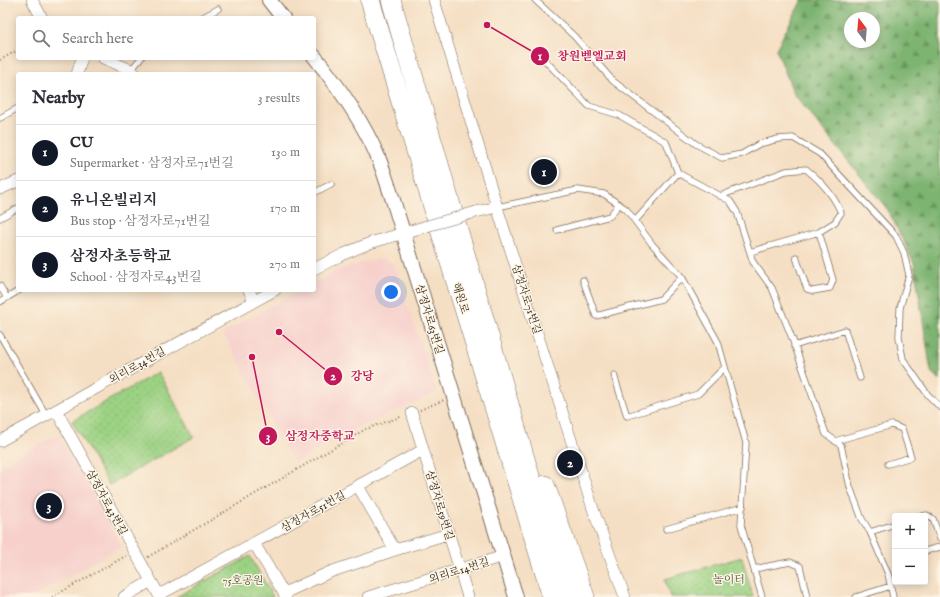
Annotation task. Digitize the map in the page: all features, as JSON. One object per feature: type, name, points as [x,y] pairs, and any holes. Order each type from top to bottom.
[{"type":"highway","name":"해원로","points":[[370,0],[552,597]]},
{"type":"highway","name":"해원로","points":[[391,0],[567,597]]},
{"type":"highway","points":[[515,424],[547,490],[585,597]]},
{"type":"street","points":[[32,0],[41,16]]},
{"type":"street","points":[[269,0],[281,16]]},
{"type":"street","name":"삼정자로71번길","points":[[434,0],[497,207],[594,512],[625,597]]},
{"type":"street","name":"삼정자로63번길","points":[[316,58],[338,85],[378,156],[516,597]]},
{"type":"street","points":[[78,72],[81,60]]},
{"type":"street","points":[[108,60],[133,72]]},
{"type":"street","points":[[0,189],[16,182]]},
{"type":"street","points":[[316,268],[370,243],[497,207]]},
{"type":"street","points":[[250,292],[254,301]]},
{"type":"street","name":"외리로34번길","points":[[0,440],[271,292]]},
{"type":"street","name":"삼정자로43번길","points":[[56,410],[159,596],[254,543]]},
{"type":"street","name":"삼정자로59번길","points":[[412,413],[468,597]]},
{"type":"street","name":"삼정자로51번길","points":[[254,543],[423,450]]},
{"type":"street","points":[[358,486],[395,550]]},
{"type":"street","points":[[254,543],[285,595],[330,572],[448,534]]},
{"type":"street","name":"외리로14번길","points":[[368,597],[504,556]]},
{"type":"street","points":[[124,597],[151,581]]},
{"type":"lane","points":[[535,0],[574,36],[614,81],[696,144],[722,158],[742,154],[759,144],[778,139],[793,138],[820,154],[896,236],[904,253],[908,275],[900,308],[899,337],[903,359],[928,395],[940,406]]},
{"type":"lane","points":[[205,16],[218,9]]},
{"type":"lane","points":[[538,53],[589,106],[619,115],[666,142],[678,173],[730,201],[737,212],[753,262],[772,288],[826,434],[841,445],[850,487],[862,519],[870,532],[888,574],[893,597]]},
{"type":"lane","points":[[133,72],[139,60]]},
{"type":"lane","points":[[0,118],[16,109]]},
{"type":"lane","points":[[720,196],[786,171],[806,169],[818,178],[836,201],[841,214],[835,222],[818,232],[750,252]]},
{"type":"lane","points":[[635,221],[678,173]]},
{"type":"lane","points":[[316,192],[331,184]]},
{"type":"lane","points":[[497,207],[578,190],[604,194],[626,209],[652,244],[682,277],[718,342],[746,443],[741,525],[762,597]]},
{"type":"lane","points":[[557,230],[610,216],[619,204]]},
{"type":"lane","points":[[0,218],[16,209]]},
{"type":"lane","points":[[796,257],[807,289],[814,291],[830,288],[833,280],[818,232]]},
{"type":"lane","points":[[583,280],[596,316],[661,299],[682,277]]},
{"type":"lane","points":[[0,286],[7,298]]},
{"type":"lane","points":[[0,302],[17,292]]},
{"type":"lane","points":[[794,346],[845,330],[860,378]]},
{"type":"lane","points":[[0,335],[46,415]]},
{"type":"lane","points":[[614,375],[627,416],[698,394],[725,367]]},
{"type":"lane","points":[[835,441],[892,425],[902,428],[911,457],[888,464]]},
{"type":"lane","points":[[666,529],[743,507]]},
{"type":"lane","points":[[928,516],[933,519],[940,539]]},
{"type":"lane","points":[[870,532],[892,525]]},
{"type":"lane","points":[[928,550],[940,547]]},
{"type":"lane","points":[[754,569],[790,562],[800,566],[807,597]]},
{"type":"lane","points":[[856,597],[891,586]]},
{"type":"path","points":[[0,60],[16,51]]},
{"type":"path","points":[[140,562],[366,429]]},
{"type":"path","points":[[52,597],[134,551]]},
{"type":"shaded area","points":[[383,258],[394,264],[437,393],[348,432],[294,463],[223,333],[297,292],[316,292],[316,282],[338,269]]},
{"type":"shaded area","points":[[58,434],[122,546],[33,597],[0,597],[0,466]]},
{"type":"green space","points":[[802,0],[940,0],[940,380],[931,372],[914,263],[888,210],[794,94],[776,49]]},
{"type":"green space","points":[[158,372],[194,437],[109,485],[72,421]]},
{"type":"green space","name":"75호공원","points":[[250,556],[273,597],[176,597]]},
{"type":"green space","name":"놀이터","points":[[742,557],[753,597],[670,597],[665,579]]},
{"type":"place","name":"창원벧엘교회","points":[[487,25]]},
{"type":"place","name":"CU","points":[[544,172]]},
{"type":"place","name":"강당","points":[[279,332]]},
{"type":"place","name":"삼정자중학교","points":[[252,357]]},
{"type":"place","name":"유니온빌리지","points":[[570,463]]},
{"type":"place","name":"삼정자초등학교","points":[[49,506]]}]
